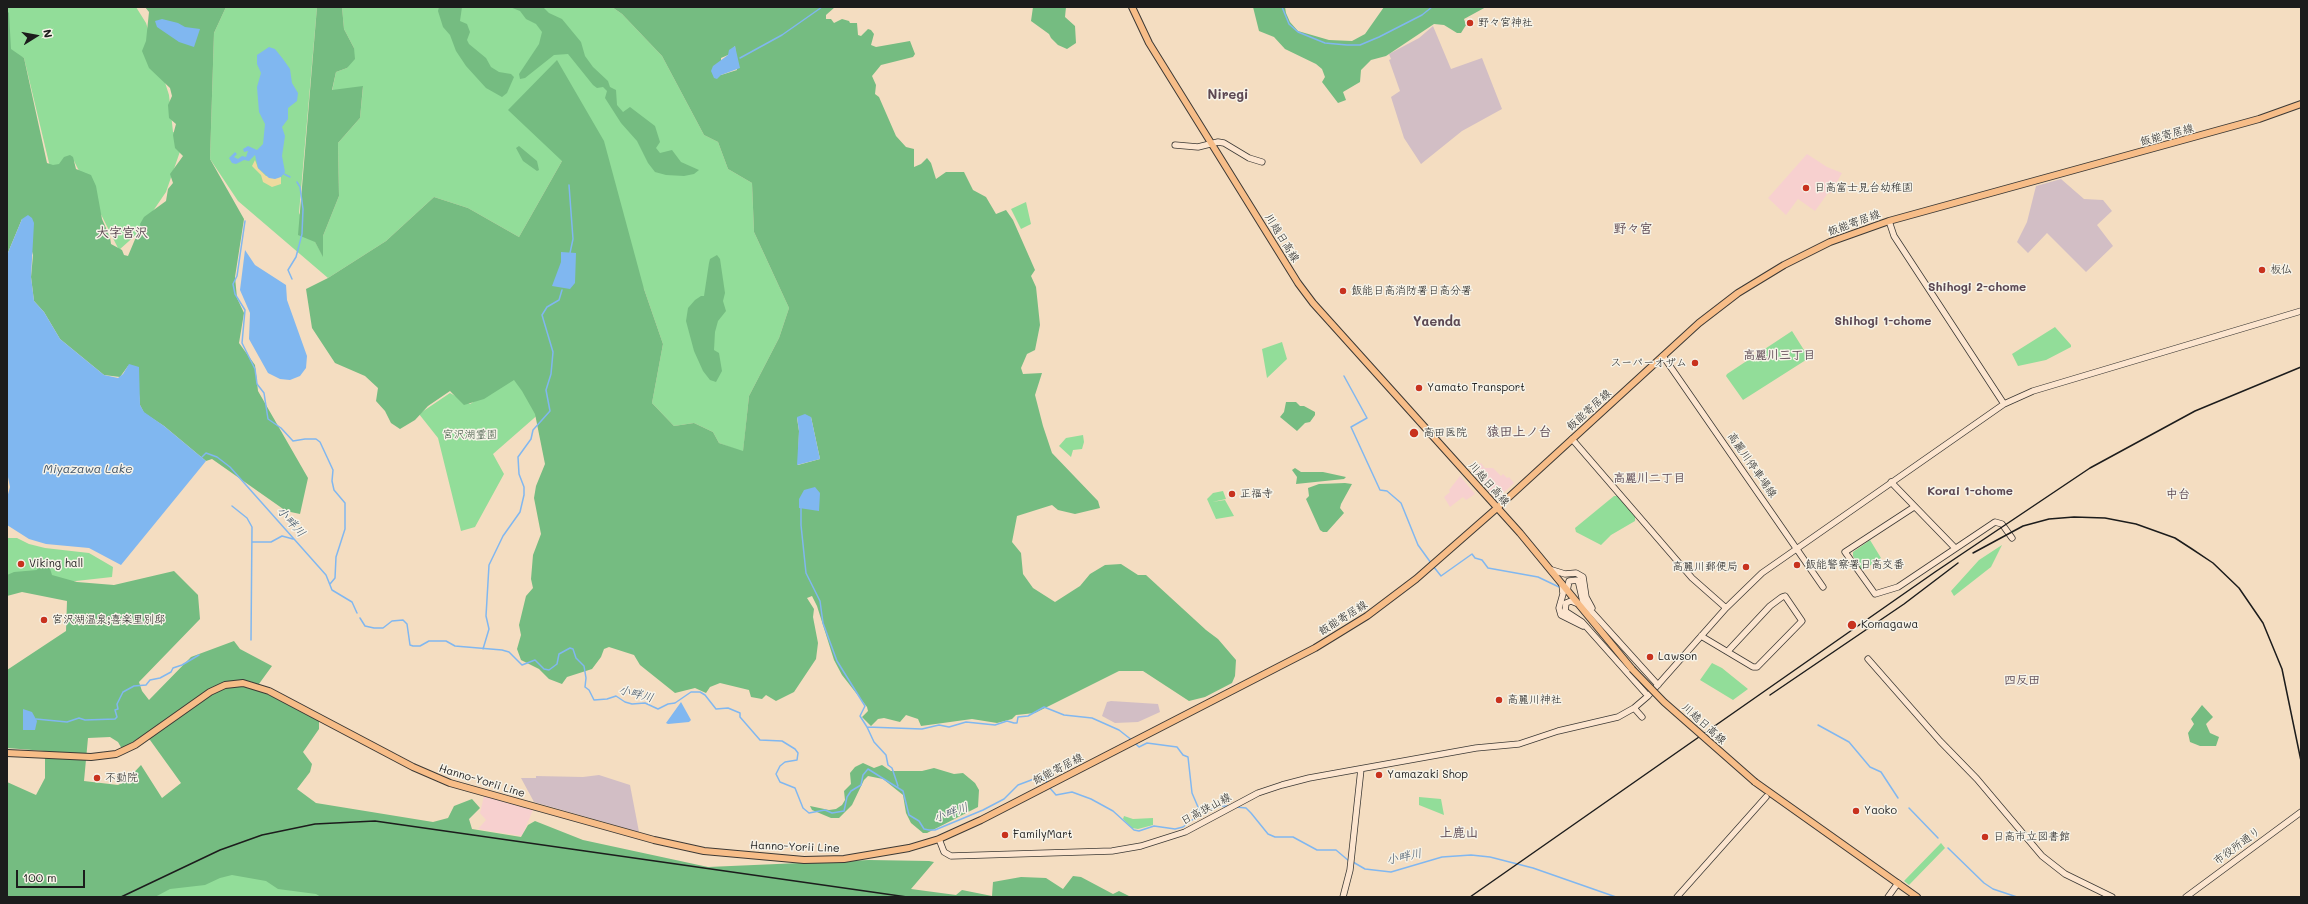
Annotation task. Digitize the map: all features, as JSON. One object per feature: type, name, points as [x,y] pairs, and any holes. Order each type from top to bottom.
[{"type":"main road","name":"川越日高線","points":[[1132,7],[1144,36],[1298,282],[1313,303],[1552,570],[1576,603],[1632,669],[1670,707],[1755,782],[1917,897]]},
{"type":"main road","name":"飯能寄居線","points":[[939,839],[981,820],[1283,664],[1351,626],[1416,579],[1497,508],[1572,438],[1710,315],[1764,277],[1830,242],[1889,221],[2252,122],[2301,104]]},
{"type":"main road","name":"Hanno-Yorii Line","points":[[7,753],[91,758],[116,754],[135,745],[210,692],[225,685],[243,683],[269,691],[413,767],[450,783],[654,840],[704,850],[804,860],[844,859],[866,856],[909,848],[939,839]]},
{"type":"street","points":[[1175,145],[1198,147],[1211,143],[1224,143],[1249,158],[1262,162]]},
{"type":"street","points":[[1889,221],[1894,236],[2004,404]]},
{"type":"street","name":"日高狭山線","points":[[939,839],[944,852],[951,856],[1112,851],[1166,839],[1185,832],[1236,804],[1282,785],[1309,778],[1476,748],[1530,742],[1558,731],[1607,721],[1634,708],[1648,696],[1726,608],[1762,573],[1797,547],[2004,404],[2033,391],[2301,311]]},
{"type":"street","name":"高麗川停車場線","points":[[1663,356],[1797,547],[1823,587]]},
{"type":"street","points":[[1572,438],[1692,578],[1726,608]]},
{"type":"street","points":[[1891,482],[1955,548]]},
{"type":"street","points":[[1914,507],[1845,552],[1874,593],[1877,595],[1894,589],[1985,528],[1998,522],[2002,524],[2012,538]]},
{"type":"street","points":[[1552,570],[1565,574],[1576,573],[1583,578],[1587,601],[1608,631]]},
{"type":"street","points":[[1567,591],[1569,580],[1578,580],[1583,602],[1658,686]]},
{"type":"street","points":[[1562,584],[1563,594],[1559,608],[1561,615],[1589,629]]},
{"type":"street","points":[[1701,636],[1728,651],[1757,667],[1802,621],[1785,596],[1782,597],[1770,606],[1728,651]]},
{"type":"street","points":[[1576,603],[1570,601],[1566,603],[1565,611],[1582,622],[1589,629],[1648,696]]},
{"type":"street","points":[[1868,659],[1940,741],[1977,779],[2042,856],[2065,874],[2112,897]]},
{"type":"street","points":[[1634,708],[1642,717]]},
{"type":"street","points":[[1343,897],[1351,861],[1361,769]]},
{"type":"street","points":[[1677,897],[1766,797]]},
{"type":"street","name":"市役所通り","points":[[2186,897],[2301,812]]},
{"type":"street","points":[[1888,897],[1898,883]]},
{"type":"shaded area","points":[[1433,26],[1451,69],[1482,58],[1502,109],[1462,131],[1421,164],[1404,138],[1391,97],[1400,91],[1389,60],[1391,59],[1389,54],[1419,38]]},
{"type":"shaded area","name":"日高富士見台幼稚園","points":[[1807,154],[1827,167],[1842,173],[1830,194],[1828,193],[1815,211],[1798,199],[1786,215],[1768,198]]},
{"type":"shaded area","points":[[2061,179],[2084,199],[2103,200],[2112,211],[2097,225],[2113,246],[2086,272],[2047,233],[2028,253],[2017,242],[2027,222],[2036,186]]},
{"type":"shaded area","points":[[1481,463],[1485,468],[1493,468],[1501,476],[1503,474],[1507,478],[1509,477],[1514,483],[1500,496],[1493,495],[1471,471]]},
{"type":"shaded area","points":[[1460,476],[1475,494],[1466,500],[1463,497],[1450,507],[1444,497],[1450,492],[1449,490]]},
{"type":"shaded area","points":[[1107,702],[1158,704],[1160,712],[1138,722],[1115,723],[1102,716]]},
{"type":"shaded area","points":[[599,775],[630,785],[639,832],[534,802],[521,778],[536,778],[536,776],[583,777]]},
{"type":"shaded area","points":[[484,796],[533,810],[522,836],[478,829],[486,820],[480,813]]},
{"type":"green space","points":[[7,7],[136,7],[146,23],[169,95],[173,132],[185,137],[166,192],[138,233],[119,250],[74,161],[50,167],[24,58],[11,53],[7,48]]},
{"type":"green space","points":[[145,7],[226,7],[214,33],[210,159],[244,219],[235,277],[237,298],[244,313],[239,343],[255,365],[258,391],[308,478],[300,514],[286,511],[212,459],[206,461],[164,426],[144,413],[140,405],[139,394],[128,366],[120,377],[104,375],[60,339],[44,312],[34,301],[31,277],[33,255],[22,219],[7,255],[7,11],[9,13],[11,49],[24,58],[47,163],[53,165],[59,164],[64,157],[70,155],[73,157],[76,169],[91,175],[96,186],[102,219],[110,237],[111,244],[122,250],[124,255],[128,256],[136,237],[142,231],[140,224],[144,217],[166,201],[168,189],[173,183],[170,174],[183,156],[175,148],[173,135],[176,124],[169,118],[168,105],[172,96],[170,88],[149,68],[142,51],[146,41],[149,12]]},
{"type":"green space","points":[[226,7],[317,7],[299,213],[323,256],[323,236],[339,196],[338,143],[360,118],[363,87],[332,91],[336,72],[347,68],[354,48],[344,29],[342,7],[612,7],[622,14],[662,56],[704,135],[718,142],[728,169],[752,183],[754,232],[789,308],[779,338],[749,396],[743,452],[719,443],[713,432],[694,423],[674,426],[652,403],[663,344],[644,289],[562,161],[519,237],[468,208],[434,197],[386,241],[328,278],[238,201],[210,159],[214,33]]},
{"type":"green space","points":[[317,7],[342,7],[344,29],[354,48],[355,59],[347,68],[336,72],[332,90],[363,86],[360,118],[338,143],[339,196],[323,236],[323,257],[315,242],[298,235]]},
{"type":"green space","points":[[439,7],[462,7],[460,21],[467,24],[470,32],[467,40],[469,44],[486,58],[491,67],[499,72],[511,74],[514,77],[507,93],[502,97],[486,88],[466,66],[456,51],[450,35],[443,27],[438,11]]},
{"type":"green space","points":[[510,7],[543,7],[549,13],[562,19],[581,42],[585,56],[593,67],[608,81],[610,87],[616,90],[617,105],[623,112],[630,107],[655,126],[660,142],[656,148],[660,153],[672,150],[681,162],[699,170],[694,174],[684,176],[666,175],[655,172],[648,163],[637,141],[621,123],[605,98],[607,91],[603,87],[597,88],[593,85],[568,54],[554,55],[525,78],[520,79],[519,74],[539,44],[542,32],[536,24],[526,19],[520,11]]},
{"type":"green space","points":[[612,7],[835,7],[826,15],[826,19],[831,19],[834,23],[842,19],[849,21],[850,23],[857,23],[858,35],[861,36],[868,29],[871,30],[874,34],[871,45],[876,47],[910,41],[915,54],[913,57],[881,65],[872,76],[876,85],[875,94],[879,97],[896,136],[906,147],[914,149],[914,167],[921,164],[927,158],[931,163],[936,179],[946,172],[964,172],[973,190],[986,197],[996,214],[1006,210],[1013,220],[1035,270],[1031,276],[1036,287],[1040,325],[1035,350],[1027,354],[1021,368],[1023,374],[1042,373],[1035,395],[1052,453],[1098,501],[1100,508],[1075,514],[1058,510],[1052,505],[1017,516],[1012,542],[1021,553],[1023,574],[1033,588],[1055,602],[1080,586],[1090,574],[1105,565],[1121,564],[1138,575],[1146,575],[1206,630],[1218,639],[1236,660],[1235,676],[1232,683],[1205,697],[1189,701],[1143,671],[1119,671],[1035,713],[1016,715],[1012,719],[997,723],[972,719],[921,726],[918,719],[906,715],[900,722],[884,718],[878,719],[871,726],[862,717],[868,711],[867,707],[842,675],[834,660],[817,606],[812,596],[807,598],[814,609],[813,617],[818,643],[816,659],[794,692],[776,701],[766,695],[762,699],[751,697],[749,690],[720,683],[710,687],[706,693],[695,688],[675,693],[640,665],[634,655],[609,647],[604,649],[601,657],[592,669],[567,677],[562,684],[549,679],[539,669],[521,660],[517,649],[521,635],[519,625],[526,596],[533,588],[531,579],[533,555],[541,534],[534,498],[536,486],[545,464],[535,414],[522,391],[514,380],[484,399],[464,405],[450,391],[428,406],[415,420],[400,429],[391,423],[385,411],[376,401],[378,388],[365,376],[335,363],[312,328],[306,289],[328,278],[386,241],[434,197],[468,208],[519,237],[562,161],[508,110],[557,60],[604,141],[644,289],[663,344],[652,403],[674,426],[694,423],[713,432],[719,443],[743,451],[749,396],[779,338],[789,308],[754,232],[752,183],[728,169],[718,142],[704,135],[662,56],[622,14]],"holes":[[[735,46],[737,70],[721,75],[721,58],[728,55]],[[811,417],[820,459],[798,465],[799,431],[797,418]]]},
{"type":"green space","points":[[1033,7],[1066,7],[1065,17],[1075,26],[1076,43],[1067,49],[1058,45],[1049,34],[1031,21]]},
{"type":"green space","points":[[1253,7],[1285,7],[1290,22],[1298,31],[1329,40],[1352,41],[1365,34],[1384,7],[1486,7],[1464,19],[1466,25],[1461,33],[1457,33],[1444,25],[1434,24],[1386,56],[1371,60],[1361,70],[1360,82],[1343,92],[1346,100],[1338,103],[1322,82],[1325,77],[1322,69],[1316,64],[1285,49],[1274,37],[1259,31]]},
{"type":"green space","points":[[519,146],[537,161],[539,170],[537,171],[523,161],[516,148]]},
{"type":"green space","points":[[1026,202],[1031,224],[1021,229],[1011,209]]},
{"type":"green space","points":[[717,255],[720,259],[725,293],[723,301],[726,311],[718,321],[715,332],[714,350],[719,353],[722,371],[716,382],[710,380],[703,371],[694,351],[686,321],[688,308],[695,300],[701,296],[704,296],[710,259]]},
{"type":"green space","points":[[2055,327],[2071,345],[2071,347],[2046,360],[2018,366],[2012,354]]},
{"type":"green space","points":[[1792,331],[1809,358],[1743,400],[1726,376],[1727,374]]},
{"type":"green space","points":[[1282,342],[1287,359],[1267,378],[1262,349]]},
{"type":"green space","name":"宮沢湖霊園","points":[[515,377],[541,412],[493,454],[504,474],[475,527],[461,531],[438,438],[419,414],[450,393],[470,404]]},
{"type":"green space","points":[[1286,402],[1296,402],[1300,406],[1304,406],[1315,412],[1315,415],[1310,422],[1305,423],[1297,431],[1280,417],[1284,412]]},
{"type":"green space","points":[[1083,435],[1084,442],[1082,449],[1073,450],[1071,457],[1059,446],[1066,438]]},
{"type":"green space","points":[[1295,468],[1301,472],[1323,472],[1346,477],[1344,479],[1296,484],[1297,477],[1292,470]]},
{"type":"green space","points":[[1319,484],[1352,484],[1341,504],[1340,508],[1344,513],[1327,532],[1323,532],[1320,530],[1306,499],[1309,496],[1308,488]]},
{"type":"green space","points":[[1223,491],[1226,499],[1212,502],[1225,500],[1234,516],[1216,519],[1207,499],[1213,493]]},
{"type":"green space","points":[[1614,496],[1618,496],[1635,516],[1635,521],[1611,535],[1601,545],[1576,532],[1575,528]]},
{"type":"green space","points":[[7,538],[17,538],[29,544],[45,548],[89,553],[113,567],[112,577],[67,582],[7,578]]},
{"type":"green space","points":[[1870,540],[1881,558],[1865,569],[1861,569],[1853,556],[1853,552]]},
{"type":"green space","points":[[2002,545],[1991,567],[1954,596],[1951,591],[1979,560]]},
{"type":"green space","points":[[38,560],[48,562],[52,575],[77,582],[114,585],[174,571],[198,595],[200,619],[139,682],[142,691],[149,700],[191,657],[234,641],[240,649],[272,666],[256,688],[319,721],[319,729],[303,752],[312,764],[310,772],[297,789],[316,803],[433,822],[448,818],[454,806],[472,799],[480,808],[469,819],[472,829],[521,837],[528,825],[535,821],[583,840],[708,867],[869,860],[929,861],[934,862],[911,889],[956,895],[962,890],[992,896],[993,882],[1021,877],[1046,878],[1063,889],[1073,876],[1081,877],[1113,894],[1119,891],[1131,897],[321,897],[316,894],[278,889],[266,881],[232,875],[220,878],[205,885],[170,889],[155,897],[7,897],[7,782],[36,795],[45,778],[45,751],[7,748],[7,670],[66,631],[67,601],[22,592],[7,596],[7,575],[14,572],[37,570]],"holes":[[[110,737],[118,742],[122,749],[139,738],[150,740],[181,783],[162,798],[141,765],[126,781],[118,785],[84,781],[88,738]]]},
{"type":"green space","points":[[1712,663],[1722,668],[1748,689],[1733,700],[1700,680]]},
{"type":"green space","points":[[2202,705],[2213,717],[2206,724],[2210,733],[2219,737],[2216,746],[2200,746],[2190,742],[2188,733],[2194,724],[2191,719]]},
{"type":"green space","points":[[863,763],[874,768],[882,765],[891,771],[922,771],[934,768],[954,774],[963,773],[975,783],[979,790],[978,807],[927,833],[923,833],[911,823],[906,813],[903,795],[883,779],[868,776],[864,780],[852,805],[839,818],[831,818],[812,810],[810,806],[829,810],[836,809],[842,805],[845,800],[844,791],[851,784],[850,773],[855,767]]},
{"type":"green space","points":[[1419,797],[1441,799],[1444,815],[1419,805]]},
{"type":"green space","points":[[1124,816],[1133,819],[1153,818],[1153,825],[1138,829],[1132,828],[1123,819]]},
{"type":"green space","points":[[1941,843],[1945,848],[1909,885],[1904,881]]},
{"type":"green space","points":[[228,859],[439,897],[148,897]]},
{"type":"sand","points":[[255,160],[258,168],[266,176],[281,177],[281,184],[272,187],[263,182],[261,175],[252,166]]},
{"type":"water","points":[[162,19],[178,23],[185,27],[200,29],[194,47],[179,42],[157,27],[155,21]]},
{"type":"water","points":[[735,46],[740,68],[721,75],[717,79],[714,78],[711,71],[713,66],[728,55],[729,50]]},
{"type":"water","points":[[269,47],[275,49],[290,69],[292,83],[298,93],[297,101],[288,108],[288,119],[282,127],[285,136],[282,156],[285,172],[281,177],[275,179],[269,178],[258,168],[255,155],[249,161],[244,160],[236,164],[232,163],[229,158],[235,152],[237,154],[234,157],[238,159],[242,156],[246,157],[248,151],[244,152],[243,149],[248,146],[257,150],[263,144],[265,124],[259,112],[257,87],[261,73],[257,64],[257,55]]},
{"type":"water","name":"Miyazawa Lake","points":[[28,215],[32,218],[34,223],[31,277],[34,301],[44,312],[60,339],[104,375],[118,378],[123,374],[129,364],[139,367],[140,405],[144,412],[164,426],[206,461],[121,565],[89,548],[46,544],[29,539],[7,525],[7,498],[10,487],[7,472],[7,255],[22,219]]},
{"type":"water","points":[[245,250],[255,265],[286,285],[287,300],[307,356],[306,368],[300,376],[290,380],[280,379],[268,373],[249,339],[250,313],[240,290]]},
{"type":"water","points":[[561,252],[576,253],[575,283],[570,289],[552,286],[561,262]]},
{"type":"water","points":[[805,414],[811,417],[820,459],[797,465],[799,431],[797,417]]},
{"type":"water","points":[[815,487],[820,493],[819,511],[799,508],[799,499],[804,490]]},
{"type":"water","points":[[681,702],[691,720],[689,722],[666,723]]},
{"type":"water","points":[[23,709],[32,712],[37,721],[35,730],[23,730]]},
{"type":"waterway","points":[[740,58],[782,35],[822,7]]},
{"type":"waterway","points":[[1282,7],[1289,24],[1298,32],[1325,43],[1347,45],[1360,45],[1379,37],[1422,15],[1432,7]]},
{"type":"waterway","points":[[284,174],[290,177]]},
{"type":"waterway","points":[[292,279],[288,270],[296,257],[302,234],[303,209],[300,187],[297,182]]},
{"type":"waterway","points":[[569,185],[573,239],[570,253]]},
{"type":"waterway","points":[[245,221],[237,276],[233,284],[235,294],[245,310],[242,343],[255,369],[257,384],[264,393],[268,419],[281,428],[293,441],[316,439],[320,442],[333,470],[332,481],[334,490],[345,503],[345,529],[336,557],[335,578],[330,584]]},
{"type":"waterway","points":[[483,649],[489,629],[486,616],[489,565],[503,536],[520,512],[524,495],[524,487],[519,474],[518,457],[531,439],[533,430],[550,411],[546,390],[551,374],[553,352],[542,315],[547,307],[559,300],[562,290]]},
{"type":"waterway","points":[[1344,376],[1367,418],[1351,427],[1380,490],[1387,491],[1401,503],[1418,545],[1431,563]]},
{"type":"waterway","name":"小畔川","points":[[202,457],[206,453],[217,457],[230,467],[326,575],[332,590],[352,602],[357,613]]},
{"type":"waterway","points":[[232,506],[247,518],[252,527],[251,640]]},
{"type":"waterway","points":[[801,508],[801,525],[806,573],[820,601],[823,623],[837,661],[865,706],[860,716],[867,727],[922,729],[939,725],[949,727],[966,722],[995,725],[1007,721],[1017,723],[1018,717],[1028,716],[1044,707],[1064,715],[1092,718],[1119,730],[1133,741]]},
{"type":"waterway","points":[[252,542],[271,542],[282,536],[293,539]]},
{"type":"waterway","points":[[1433,566],[1441,576],[1472,554],[1475,558],[1482,560],[1488,568],[1538,577],[1559,587]]},
{"type":"waterway","name":"小畔川","points":[[360,618],[365,626],[374,628],[383,628],[392,621],[403,620],[407,624],[410,645],[413,646],[420,646],[429,641],[446,641],[455,646],[502,650],[509,652],[522,665],[535,660],[544,669],[549,670],[557,664],[559,654],[570,648],[573,649],[576,658],[584,666],[586,678],[585,687],[589,690],[594,700],[607,699],[616,696],[625,702],[632,704],[645,703],[658,709],[668,704],[675,703],[691,692],[700,692],[705,695],[716,709],[728,708],[740,713],[740,717],[760,740],[782,741],[795,749],[798,753],[797,760],[785,762],[780,766],[776,774],[780,782],[795,788],[803,808],[809,813],[825,810],[832,813],[844,811],[847,797],[851,791],[861,785],[863,775],[868,769],[903,791],[909,815],[919,821],[924,829],[929,830],[935,830],[983,810],[1004,799],[1018,785],[1042,776],[1048,783]]},
{"type":"waterway","points":[[36,719],[67,722],[79,718],[85,720],[115,719],[117,717],[115,710],[118,709],[117,704],[123,692],[134,686],[146,685],[150,680],[160,678],[171,672],[173,668],[182,665],[199,655]]},
{"type":"waterway","points":[[1818,725],[1849,742],[1870,767],[1881,772],[1898,798]]},
{"type":"waterway","points":[[867,727],[874,742],[886,755],[888,765],[892,768],[898,786]]},
{"type":"waterway","points":[[1135,743],[1139,747],[1147,743],[1177,747],[1183,755],[1188,757],[1192,793],[1201,814]]},
{"type":"waterway","name":"小畔川","points":[[1049,787],[1056,795],[1072,792],[1091,799],[1113,811],[1134,830],[1139,831],[1154,826],[1175,829],[1183,827],[1204,811],[1221,806],[1229,806]]},
{"type":"waterway","name":"小畔川","points":[[1236,807],[1246,808],[1268,834],[1275,837],[1293,837],[1317,850],[1336,850],[1349,861]]},
{"type":"waterway","points":[[1909,808],[1938,838]]},
{"type":"waterway","points":[[1948,848],[1984,883],[1993,889],[2017,897]]},
{"type":"waterway","name":"小畔川","points":[[1353,862],[1365,869],[1391,872],[1442,857],[1471,855],[1490,857],[1533,868],[1616,897]]},
{"type":"railway","points":[[1470,897],[1935,572],[2090,468],[2195,411],[2301,367]]},
{"type":"railway","points":[[1973,553],[2023,526],[2049,519],[2074,517],[2105,518],[2136,524],[2175,538],[2213,563],[2239,588],[2263,623],[2282,669],[2301,761]]},
{"type":"railway","points":[[1770,695],[1904,604],[1958,563]]},
{"type":"railway","points":[[121,897],[220,850],[262,835],[315,824],[375,821],[907,897]]},
{"type":"place","name":"野々宮神社","points":[[1470,23]]},
{"type":"place","name":"日高富士見台幼稚園","points":[[1806,188]]},
{"type":"place","name":"板仏","points":[[2262,270]]},
{"type":"place","name":"飯能日高消防署日高分署","points":[[1343,291]]},
{"type":"place","name":"スーパーオザム","points":[[1695,363]]},
{"type":"place","name":"Yamato Transport","points":[[1419,388]]},
{"type":"place","name":"高田医院","points":[[1414,433]]},
{"type":"place","name":"正福寺","points":[[1232,494]]},
{"type":"place","name":"Viking hall","points":[[21,564]]},
{"type":"place","name":"飯能警察署日高交番","points":[[1797,565]]},
{"type":"place","name":"高麗川郵便局","points":[[1746,567]]},
{"type":"place","name":"宮沢湖温泉;喜楽里別邸","points":[[44,620]]},
{"type":"place","name":"Komagawa","points":[[1852,625]]},
{"type":"place","name":"Lawson","points":[[1650,657]]},
{"type":"place","name":"高麗川神社","points":[[1499,700]]},
{"type":"place","name":"Yamazaki Shop","points":[[1379,775]]},
{"type":"place","name":"不動院","points":[[97,778]]},
{"type":"place","name":"Yaoko","points":[[1856,811]]},
{"type":"place","name":"FamilyMart","points":[[1005,835]]},
{"type":"place","name":"日高市立図書館","points":[[1985,837]]},
{"type":"district","name":"Niregi","points":[[1228,95]]},
{"type":"district","name":"野々宮","points":[[1633,229]]},
{"type":"district","name":"大字宮沢","points":[[122,233]]},
{"type":"district","name":"Shihogi 2-chome","points":[[1977,287]]},
{"type":"district","name":"Shihogi 1-chome","points":[[1883,321]]},
{"type":"district","name":"Yaenda","points":[[1437,322]]},
{"type":"district","name":"高麗川三丁目","points":[[1779,355]]},
{"type":"district","name":"猿田上ノ台","points":[[1519,432]]},
{"type":"district","name":"高麗川二丁目","points":[[1649,478]]},
{"type":"district","name":"Korai 1-chome","points":[[1970,491]]},
{"type":"district","name":"中台","points":[[2178,494]]},
{"type":"district","name":"四反田","points":[[2022,680]]},
{"type":"district","name":"上鹿山","points":[[1459,833]]}]
